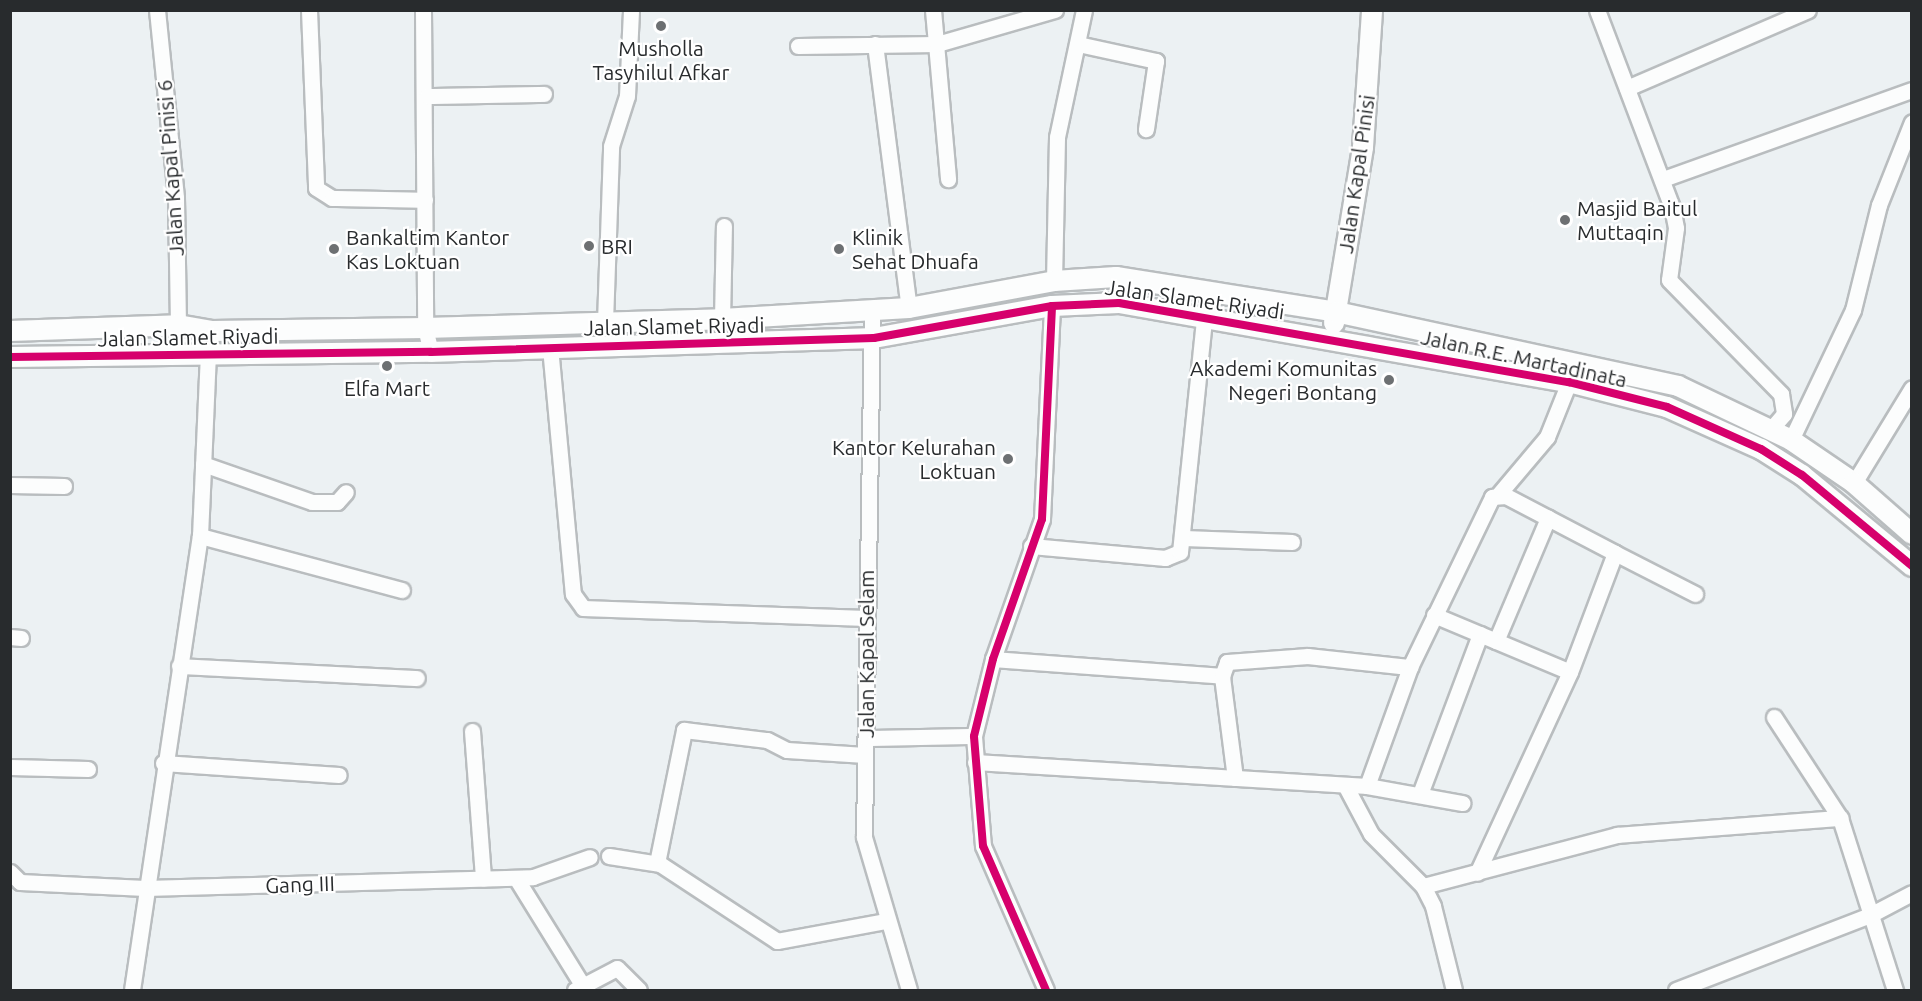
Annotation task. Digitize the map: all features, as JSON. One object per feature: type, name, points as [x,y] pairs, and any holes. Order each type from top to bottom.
[{"type":"street","name":"Jalan Kapal Pinisi 6","points":[[158,10],[176,198],[178,325]]},
{"type":"street","points":[[309,10],[316,188],[332,198],[425,200]]},
{"type":"street","points":[[423,10],[427,96],[425,328],[431,352]]},
{"type":"street","points":[[605,322],[611,146],[627,96],[631,10]]},
{"type":"street","points":[[933,10],[948,179]]},
{"type":"street","points":[[798,46],[937,44],[1055,10]]},
{"type":"street","points":[[1054,280],[1057,137],[1084,10]]},
{"type":"street","name":"Jalan Kapal Pinisi","points":[[1332,338],[1363,147],[1372,10]]},
{"type":"street","points":[[1598,10],[1663,179],[1676,228],[1669,280],[1781,394],[1784,414],[1772,429]]},
{"type":"street","points":[[1627,88],[1808,10]]},
{"type":"street","points":[[875,44],[909,308]]},
{"type":"street","points":[[1077,44],[1156,62],[1146,129]]},
{"type":"street","points":[[1663,179],[1911,90]]},
{"type":"street","points":[[427,96],[544,94]]},
{"type":"street","points":[[1791,440],[1853,310],[1879,205],[1911,122]]},
{"type":"street","points":[[722,319],[724,226]]},
{"type":"street","name":"Jalan Slamet Riyadi","points":[[10,331],[178,325],[212,331],[425,328],[722,319],[909,308],[1054,280],[1116,277],[1336,312]]},
{"type":"street","name":"Jalan Slamet Riyadi","points":[[10,357],[431,352],[874,338],[1052,306],[1119,303],[1204,319],[1332,338]]},
{"type":"street","points":[[1046,990],[982,846],[974,736],[993,659],[1042,519],[1052,306]]},
{"type":"street","name":"Jalan Kapal Selam","points":[[872,311],[874,338],[866,618],[864,837],[886,921],[909,990]]},
{"type":"street","name":"Jalan R.E. Martadinata","points":[[1336,312],[1678,386],[1791,440],[1854,483],[1911,534]]},
{"type":"street","points":[[1031,546],[1165,558],[1180,552],[1184,538],[1204,319]]},
{"type":"street","name":"Jalan R.E. Martadinata","points":[[1332,338],[1569,382],[1667,407],[1761,449],[1802,475],[1911,566]]},
{"type":"street","points":[[550,347],[573,594],[583,608],[866,618]]},
{"type":"street","points":[[132,990],[163,763],[200,536],[208,355]]},
{"type":"street","points":[[1367,786],[1410,667],[1486,503],[1498,495],[1547,437],[1569,382]]},
{"type":"street","points":[[1854,483],[1911,388]]},
{"type":"street","points":[[202,464],[312,502],[337,502],[346,492]]},
{"type":"street","points":[[10,485],[63,486]]},
{"type":"street","points":[[1498,495],[1548,518],[1695,594]]},
{"type":"street","points":[[1496,641],[1548,518]]},
{"type":"street","points":[[200,536],[402,590]]},
{"type":"street","points":[[1184,538],[1292,542]]},
{"type":"street","points":[[1477,873],[1570,672],[1615,553]]},
{"type":"street","points":[[1434,615],[1570,672]]},
{"type":"street","points":[[1420,794],[1480,634]]},
{"type":"street","points":[[1235,778],[1222,676],[1227,662],[1239,659],[1308,656],[1410,667]]},
{"type":"street","points":[[993,659],[1222,676]]},
{"type":"street","points":[[179,666],[417,678]]},
{"type":"street","points":[[1774,717],[1840,818],[1895,990]]},
{"type":"street","points":[[657,863],[684,730],[767,740],[787,750],[865,755]]},
{"type":"street","points":[[472,731],[483,879]]},
{"type":"street","points":[[866,738],[974,736]]},
{"type":"street","points":[[975,762],[1367,786],[1462,803]]},
{"type":"street","points":[[163,763],[339,775]]},
{"type":"street","points":[[10,767],[88,769]]},
{"type":"street","points":[[1345,785],[1371,834],[1423,886],[1442,931],[1454,990]]},
{"type":"street","points":[[1423,886],[1617,835],[1840,818]]},
{"type":"street","points":[[609,856],[657,863],[777,941],[886,921]]},
{"type":"street","name":"Gang III","points":[[10,872],[21,882],[145,888],[516,878],[561,871],[590,857]]},
{"type":"street","points":[[516,878],[579,988],[617,968],[639,990]]},
{"type":"street","points":[[1676,990],[1870,915],[1911,893]]},
{"type":"cycle path","points":[[10,357],[431,352],[874,338],[1052,306],[1119,303],[1569,382],[1667,407],[1761,449],[1802,475],[1912,566]]},
{"type":"cycle path","points":[[1046,990],[983,846],[974,736],[993,659],[1042,519],[1052,306]]},
{"type":"place","name":"Musholla Tasyhilul Afkar","points":[[661,26]]},
{"type":"place","name":"Masjid Baitul Muttaqin","points":[[1565,220]]},
{"type":"place","name":"BRI","points":[[589,246]]},
{"type":"place","name":"Bankaltim Kantor Kas Loktuan","points":[[334,249]]},
{"type":"place","name":"Klinik Sehat Dhuafa","points":[[839,249]]},
{"type":"place","name":"Elfa Mart","points":[[387,366]]},
{"type":"place","name":"Akademi Komunitas Negeri Bontang","points":[[1389,380]]},
{"type":"place","name":"Kantor Kelurahan Loktuan","points":[[1008,459]]}]
